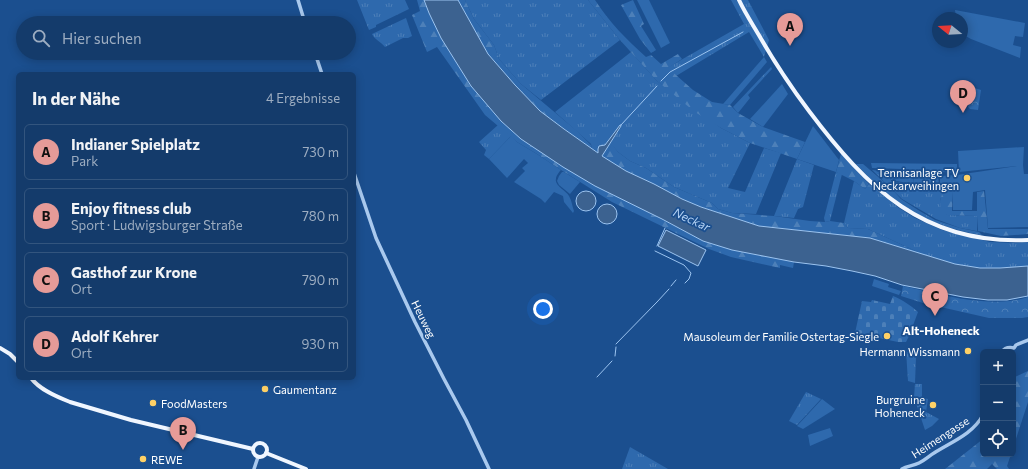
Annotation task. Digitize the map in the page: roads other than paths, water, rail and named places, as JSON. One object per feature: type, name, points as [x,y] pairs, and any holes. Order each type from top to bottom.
[{"type":"main road","points":[[739,0],[777,65],[798,96],[850,162],[889,198],[919,218],[953,231],[981,238],[1010,241],[1028,240]]},
{"type":"main road","points":[[0,348],[16,360]]},
{"type":"main road","points":[[33,380],[45,390],[61,399],[93,410],[253,449]]},
{"type":"main road","points":[[256,444],[263,444],[266,448],[266,453],[264,456],[258,457],[253,454],[254,446],[256,444]]},
{"type":"main road","points":[[266,453],[306,469]]},
{"type":"street","points":[[298,0],[303,16]]},
{"type":"street","points":[[317,60],[321,72]]},
{"type":"street","name":"Heuweg","points":[[356,179],[376,238],[415,322],[466,420],[489,469]]},
{"type":"street","points":[[1005,349],[1008,347],[1014,348],[1016,345],[1028,340]]},
{"type":"street","name":"Heimengasse","points":[[902,469],[924,461],[934,453],[960,438],[977,424],[980,420]]},
{"type":"street","points":[[254,469],[258,457]]},
{"type":"water","name":"Neckar","points":[[424,0],[458,0],[488,54],[515,85],[540,111],[598,153],[599,146],[605,145],[621,125],[602,156],[626,171],[682,199],[701,207],[759,226],[870,238],[955,264],[980,268],[1028,266],[1028,296],[1007,300],[988,300],[963,297],[902,285],[875,276],[852,271],[732,250],[703,241],[595,186],[521,139],[501,121],[471,86],[441,38]]},
{"type":"water","points":[[586,191],[593,194],[596,201],[593,208],[586,211],[579,208],[576,201],[579,194]]},
{"type":"water","points":[[607,204],[614,207],[617,214],[614,221],[607,224],[600,221],[597,214],[600,207]]},
{"type":"water","points":[[666,230],[706,250],[698,266],[658,246]]},
{"type":"waterway","points":[[661,81],[670,72],[743,32]]},
{"type":"waterway","points":[[621,125],[657,86]]},
{"type":"waterway","points":[[657,246],[665,228]]},
{"type":"waterway","points":[[655,251],[684,265],[691,273],[689,279],[685,283]]},
{"type":"waterway","points":[[671,286],[676,280]]},
{"type":"waterway","points":[[616,344],[669,289]]},
{"type":"waterway","points":[[615,356],[616,347]]},
{"type":"waterway","points":[[597,377],[612,361]]},
{"type":"place","name":"Indianer Spielplatz","points":[[790,46]]},
{"type":"place","name":"Adolf Kehrer","points":[[963,113]]},
{"type":"place","name":"Tennisanlage TV Neckarweihingen","points":[[967,178]]},
{"type":"place","name":"Gasthof zur Krone","points":[[935,316]]},
{"type":"place","name":"Mausoleum der Familie Ostertag-Siegle","points":[[887,336]]},
{"type":"place","name":"Hermann Wissmann","points":[[968,351]]},
{"type":"place","name":"Gaumentanz","points":[[265,389]]},
{"type":"place","name":"FoodMasters","points":[[153,403]]},
{"type":"place","name":"Burgruine Hoheneck","points":[[933,405]]},
{"type":"place","name":"Enjoy fitness club","points":[[183,450]]},
{"type":"place","name":"REWE","points":[[143,459]]},
{"type":"district","name":"Alt-Hoheneck","points":[[941,330]]}]
